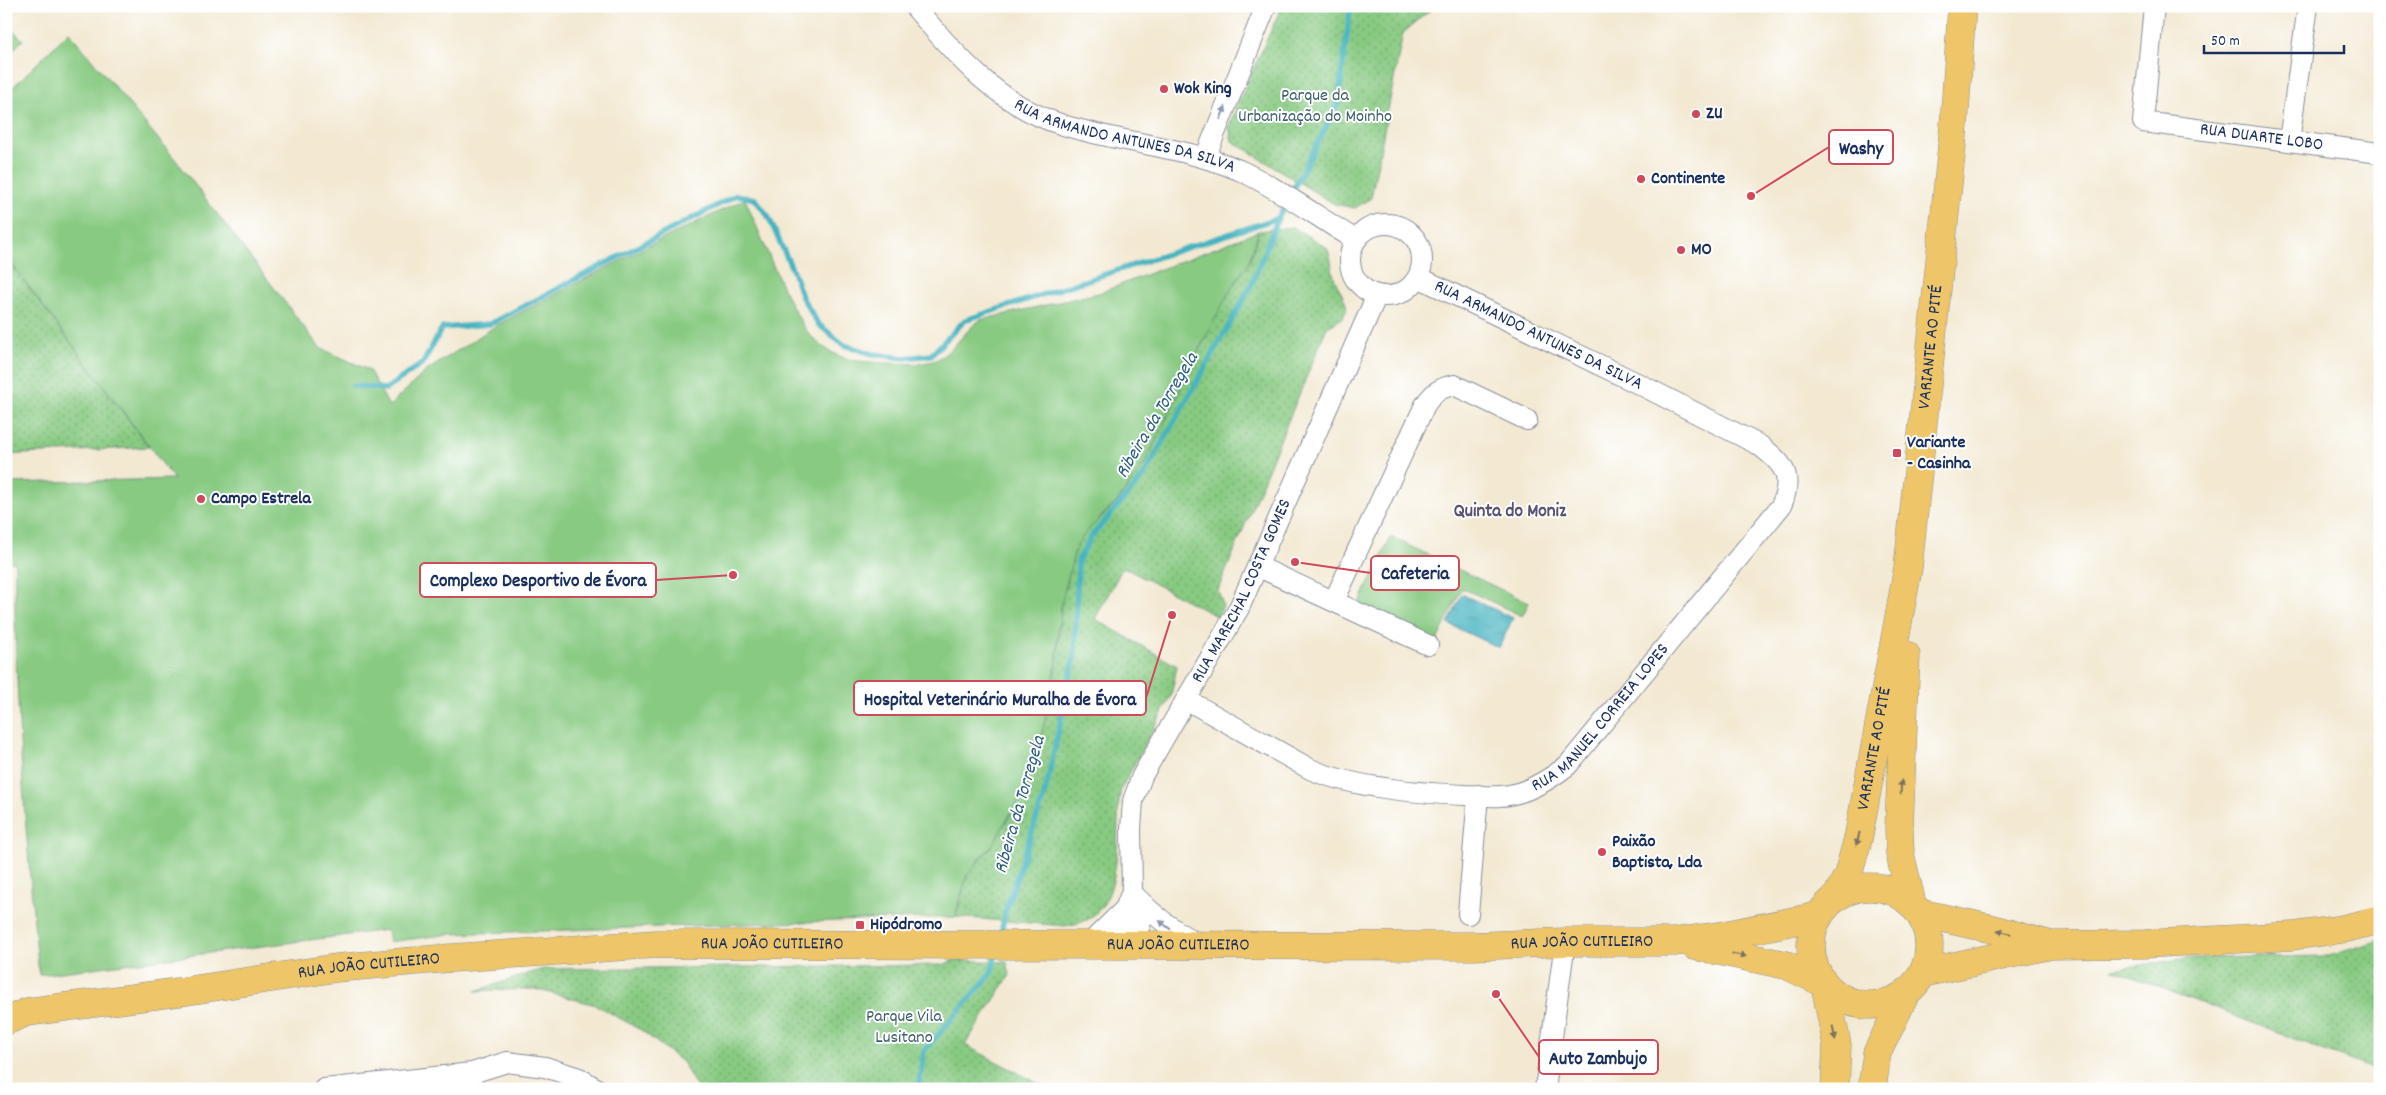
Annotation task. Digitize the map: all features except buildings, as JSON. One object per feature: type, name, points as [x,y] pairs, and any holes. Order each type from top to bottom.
[{"type":"main road","name":"VARIANTE AO PITÉ","points":[[1915,909],[1900,854],[1899,828],[1908,568],[1954,126],[1962,6]]},
{"type":"main road","name":"VARIANTE AO PITÉ","points":[[1954,126],[1974,6]]},
{"type":"main road","name":"VARIANTE AO PITÉ","points":[[1827,907],[1848,875],[1858,839],[1908,568]]},
{"type":"main road","points":[[1883,888],[1899,894],[1915,909],[1926,927],[1929,942],[1928,958],[1923,973],[1915,985],[1905,994],[1889,1003],[1872,1006],[1854,1004],[1838,996],[1824,983],[1814,966],[1811,949],[1812,932],[1827,907],[1859,889],[1883,888]]},
{"type":"main road","name":"RUA JOÃO CUTILEIRO","points":[[13,1013],[186,991],[336,968],[438,958],[656,944],[1474,946],[1564,942],[1674,942],[1720,936],[1827,907]]},
{"type":"main road","points":[[1915,909],[2051,945]]},
{"type":"main road","points":[[1923,973],[2051,945],[2144,944],[2293,936],[2342,929],[2380,920]]},
{"type":"main road","name":"RUA JOÃO CUTILEIRO","points":[[1674,942],[1786,965],[1824,983]]},
{"type":"main road","points":[[1824,983],[1837,1045],[1835,1089]]},
{"type":"main road","points":[[1872,1089],[1877,1053],[1905,994]]},
{"type":"street","name":"RUA ARMANDO ANTUNES DA SILVA","points":[[914,6],[966,66],[995,90],[1030,111],[1062,125],[1205,158],[1239,170],[1356,240]]},
{"type":"street","points":[[1205,158],[1266,6]]},
{"type":"street","name":"RUA DUARTE LOBO","points":[[2154,6],[2143,122],[2380,152]]},
{"type":"street","points":[[2289,141],[2308,6]]},
{"type":"street","points":[[1380,224],[1395,224],[1410,232],[1420,245],[1423,261],[1418,277],[1405,291],[1396,295],[1377,295],[1365,289],[1356,279],[1351,266],[1351,253],[1356,240],[1366,230],[1380,224]]},
{"type":"street","name":"RUA ARMANDO ANTUNES DA SILVA","points":[[1418,277],[1658,394]]},
{"type":"street","name":"RUA MARECHAL COSTA GOMES","points":[[1127,946],[1139,932],[1142,914],[1131,899],[1131,829],[1133,801],[1142,776],[1239,608],[1377,295]]},
{"type":"street","points":[[1334,601],[1425,405],[1432,394],[1441,387],[1454,385],[1527,420]]},
{"type":"street","name":"RUA MANUEL CORREIA LOPES","points":[[1187,700],[1310,769],[1331,778],[1443,794],[1500,796],[1515,793],[1553,777],[1568,765],[1781,506],[1787,492],[1788,480],[1783,467],[1774,457],[1759,446],[1658,394]]},
{"type":"street","points":[[1259,566],[1428,645]]},
{"type":"street","points":[[1468,914],[1478,796]]},
{"type":"street","points":[[1087,946],[1131,899],[1173,931],[1200,945]]},
{"type":"street","points":[[1545,1089],[1564,942]]},
{"type":"street","points":[[335,1088],[473,1081],[507,1062],[545,1067],[579,1078],[597,1089]]},
{"type":"green space","name":"Parque da Urbanização do Moinho","points":[[1282,6],[1435,6],[1403,33],[1371,198],[1355,208],[1334,204],[1232,141],[1229,126]]},
{"type":"green space","points":[[6,24],[23,40],[6,57]]},
{"type":"green space","points":[[69,32],[179,164],[320,348],[369,370],[389,406],[426,371],[497,325],[650,245],[745,199],[781,283],[809,334],[822,346],[837,355],[853,360],[870,362],[918,364],[936,360],[948,352],[980,320],[1099,293],[1259,231],[1249,262],[1204,340],[1145,463],[1117,502],[1098,519],[1058,626],[1057,662],[1038,753],[1025,790],[991,847],[978,861],[960,896],[956,917],[450,934],[389,942],[387,930],[39,975],[25,820],[19,717],[16,665],[15,562],[6,563],[6,483],[174,479],[6,257],[6,94]]},
{"type":"green space","points":[[1293,227],[1328,250],[1334,277],[1344,299],[1346,310],[1344,316],[1327,327],[1218,590],[1223,606],[1218,617],[1123,567],[1095,619],[1177,666],[1171,696],[1121,789],[1116,856],[1111,889],[1104,903],[1094,915],[1081,922],[1065,926],[956,917],[967,875],[991,847],[1025,790],[1038,753],[1057,662],[1061,604],[1076,547],[1085,533],[1117,502],[1145,463],[1204,340],[1229,292],[1249,262],[1259,231]]},
{"type":"green space","points":[[6,257],[149,447],[6,455]]},
{"type":"green space","points":[[1391,537],[1529,603],[1522,616],[1462,588],[1435,645],[1357,608]]},
{"type":"green space","points":[[2380,940],[2380,1072],[2112,969],[2188,958],[2329,956]]},
{"type":"green space","name":"Parque Vila Lusitano","points":[[954,960],[1007,962],[1010,975],[965,1045],[1049,1089],[698,1089],[682,1062],[641,1030],[596,1005],[535,989],[475,991],[543,969],[943,965]]},
{"type":"water","points":[[1462,594],[1513,618],[1499,648],[1448,624]]},
{"type":"waterway","name":"Ribeira da Torregela","points":[[1000,938],[1006,909],[1045,793],[1075,654],[1078,561],[1091,537],[1143,477],[1251,286],[1278,218],[1338,104],[1350,12],[1354,6]]},
{"type":"waterway","points":[[353,386],[386,389],[423,363],[442,328],[490,324],[737,195],[755,199],[768,216],[793,271],[802,297],[818,324],[844,345],[873,354],[904,358],[931,355],[965,320],[1278,218]]},
{"type":"waterway","name":"Ribeira da Torregela","points":[[918,1089],[924,1051],[991,974],[996,952]]},
{"type":"place","name":"Wok King","points":[[1164,89]]},
{"type":"place","name":"ZU","points":[[1696,114]]},
{"type":"place","name":"Continente","points":[[1641,179]]},
{"type":"place","name":"Washy","points":[[1751,196]]},
{"type":"place","name":"MO","points":[[1681,250]]},
{"type":"place","name":"Variante - Casinha","points":[[1897,453]]},
{"type":"place","name":"Campo Estrela","points":[[201,499]]},
{"type":"place","name":"Cafeteria","points":[[1295,562]]},
{"type":"place","name":"Complexo Desportivo de Évora","points":[[733,575]]},
{"type":"place","name":"Hospital Veterinário Muralha de Évora","points":[[1172,615]]},
{"type":"place","name":"Paixão Baptista, Lda","points":[[1602,852]]},
{"type":"place","name":"Hipódromo","points":[[860,925]]},
{"type":"place","name":"Auto Zambujo","points":[[1496,994]]},
{"type":"district","name":"Quinta do Moniz","points":[[1510,512]]}]
